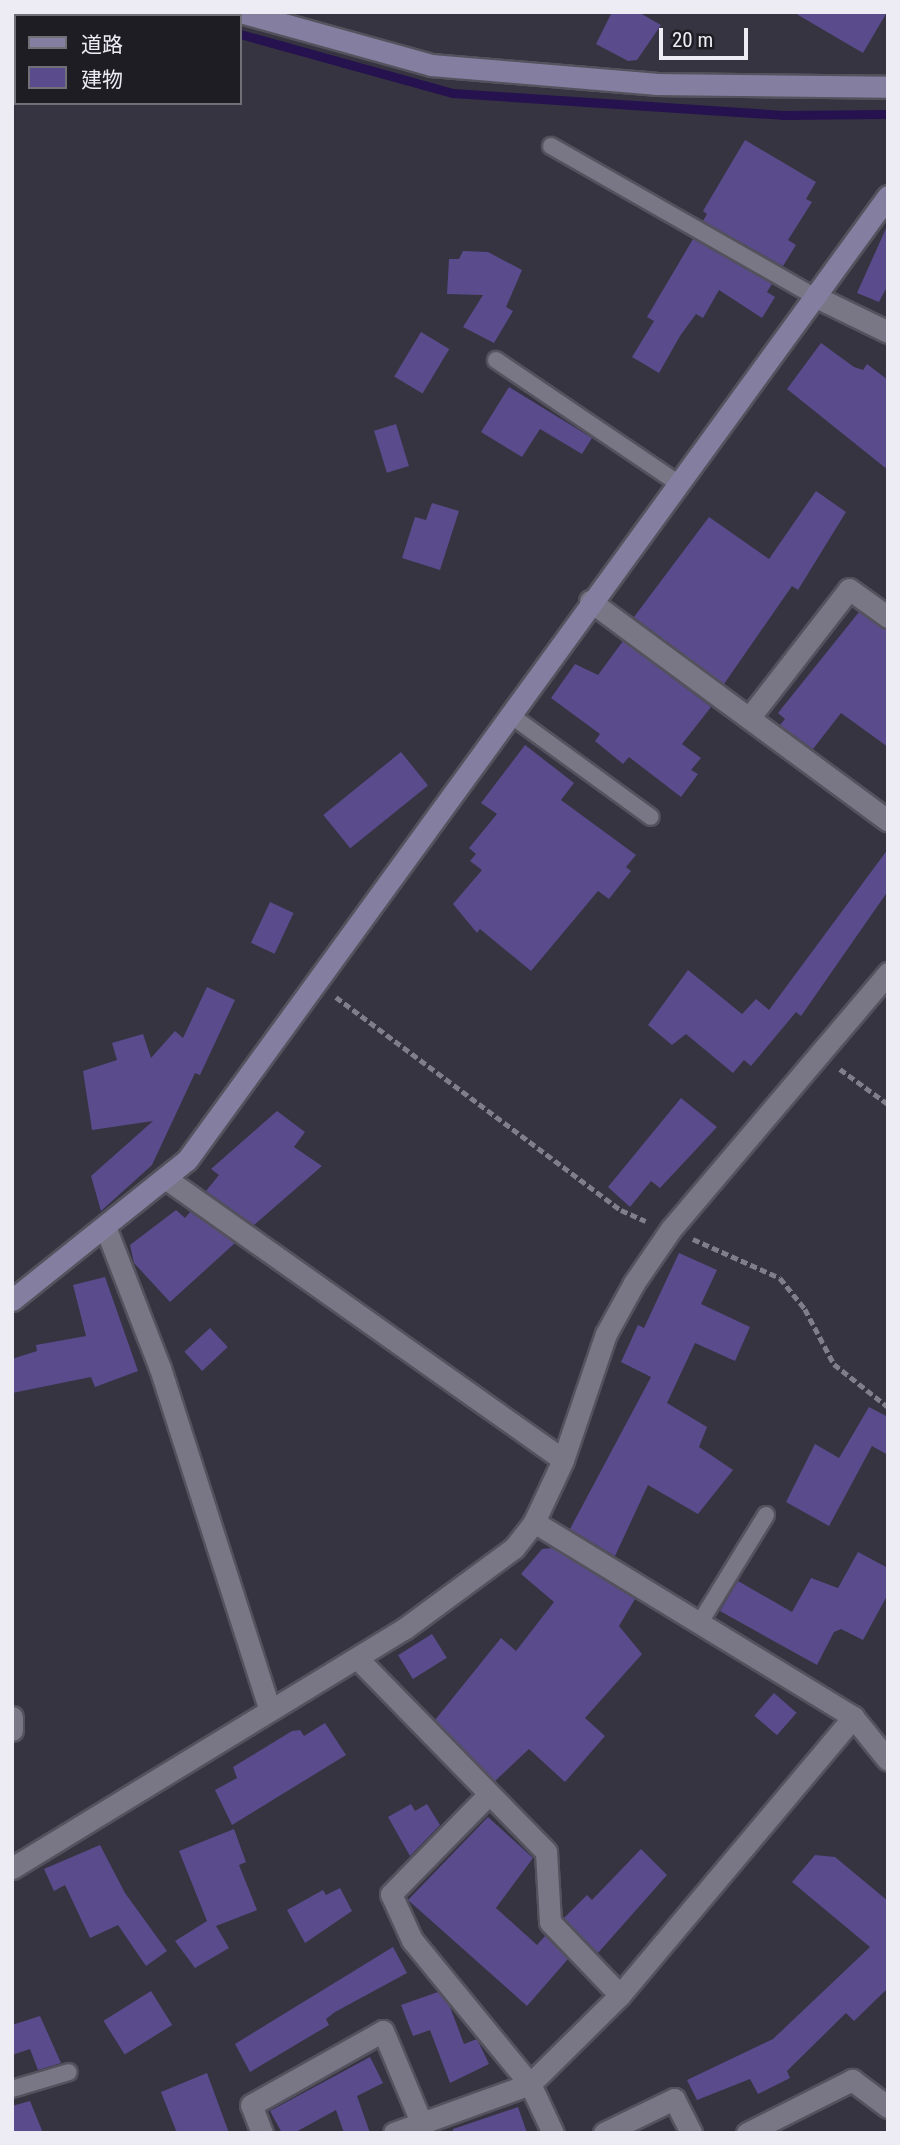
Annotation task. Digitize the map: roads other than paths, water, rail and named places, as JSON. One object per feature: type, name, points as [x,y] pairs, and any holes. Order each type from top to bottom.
[{"type":"street","points":[[240,12],[431,65],[655,84],[888,87]]},
{"type":"street","points":[[12,1300],[168,1180],[676,482],[816,297],[888,196]]},
{"type":"street","points":[[816,297],[888,331]]},
{"type":"street","points":[[750,718],[849,589],[888,617]]},
{"type":"street","points":[[590,601],[888,821]]},
{"type":"street","points":[[12,1868],[269,1707],[357,1658],[474,1581],[514,1549],[534,1522],[563,1460],[606,1334],[671,1229],[888,973]]},
{"type":"street","points":[[168,1180],[563,1460]]},
{"type":"street","points":[[106,1230],[160,1368],[269,1707]]},
{"type":"street","points":[[534,1522],[853,1717],[888,1760]]},
{"type":"street","points":[[357,1658],[546,1852],[550,1922],[620,1995]]},
{"type":"street","points":[[12,1717],[12,1730]]},
{"type":"street","points":[[394,2133],[530,2084],[620,1995],[853,1717]]},
{"type":"street","points":[[489,1794],[391,1894],[412,1940],[530,2084],[553,2133]]},
{"type":"street","points":[[262,2133],[251,2105],[383,2031],[421,2122]]},
{"type":"street","points":[[747,2133],[852,2080],[888,2107]]},
{"type":"street","points":[[604,2133],[674,2099],[691,2133]]},
{"type":"lane","points":[[551,146],[816,297]]},
{"type":"lane","points":[[496,360],[676,482]]},
{"type":"lane","points":[[509,713],[651,817]]},
{"type":"lane","points":[[699,1624],[766,1516]]},
{"type":"lane","points":[[12,2089],[69,2072]]},
{"type":"waterway","points":[[186,12],[190,14]]},
{"type":"waterway","points":[[242,35],[453,93],[782,115],[888,114]]}]
